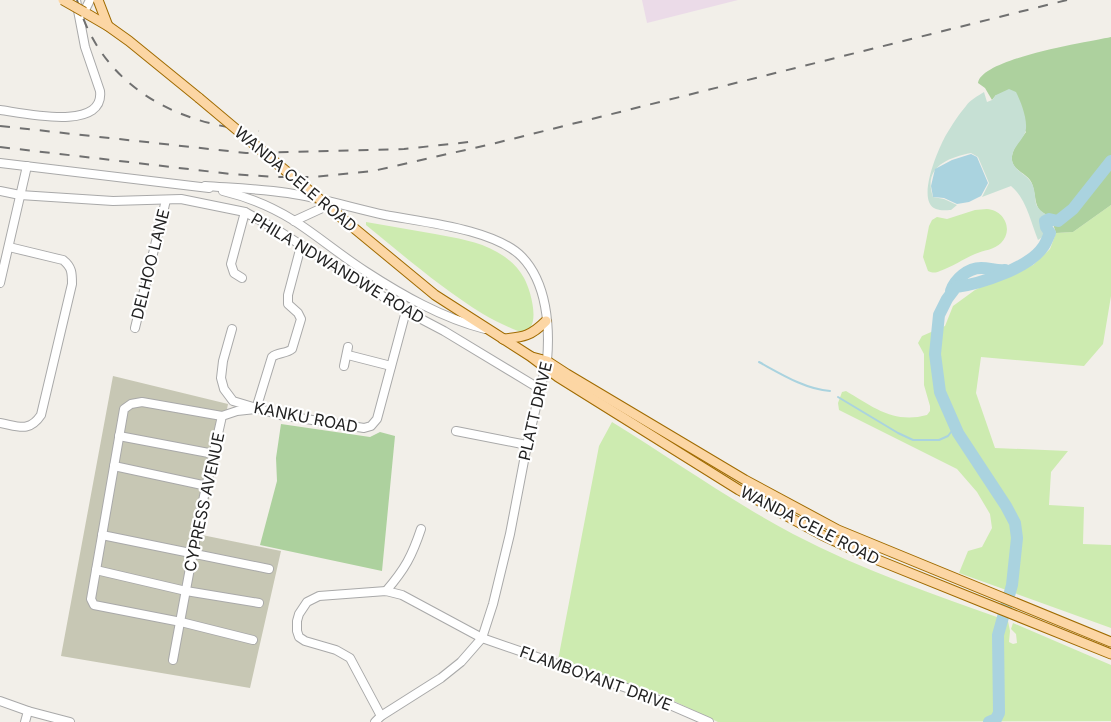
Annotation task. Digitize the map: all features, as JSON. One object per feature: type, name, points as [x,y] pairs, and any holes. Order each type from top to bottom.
[{"type":"main road","name":"WANDA CELE ROAD","points":[[63,0],[108,26],[129,41],[435,295],[546,365],[683,456],[782,514],[858,552],[1111,654]]},
{"type":"main road","points":[[98,0],[108,26]]},
{"type":"main road","points":[[503,339],[525,337],[532,334],[546,321]]},
{"type":"main road","name":"WANDA CELE ROAD","points":[[546,365],[567,374],[745,480],[830,526],[862,541],[1111,642]]},
{"type":"street","points":[[0,110],[78,117],[95,109],[101,97],[100,91],[85,47],[76,0]]},
{"type":"street","points":[[88,14],[89,0]]},
{"type":"street","name":"PHILA NDWANDWE ROAD","points":[[0,163],[205,186],[239,195],[294,220],[365,271],[401,293],[453,320],[487,329]]},
{"type":"street","points":[[0,283],[27,166]]},
{"type":"street","name":"PLATT DRIVE","points":[[205,186],[290,194],[471,232],[502,244],[521,256],[536,277],[544,299],[548,349],[546,365],[526,445],[510,534],[493,604],[482,638],[462,662],[378,719]]},
{"type":"street","name":"PHILA NDWANDWE ROAD","points":[[0,191],[113,202],[181,199],[245,212],[274,228],[406,311],[444,331],[540,389]]},
{"type":"street","name":"DELHOO LANE","points":[[135,328],[166,200]]},
{"type":"street","name":"PHILA NDWANDWE ROAD","points":[[294,220],[332,204]]},
{"type":"street","points":[[242,278],[234,273],[232,264],[245,212]]},
{"type":"street","points":[[256,409],[272,357],[292,349],[300,324],[300,316],[290,307],[288,300],[301,246]]},
{"type":"street","points":[[0,422],[29,427],[35,424],[41,415],[72,284],[72,272],[68,264],[63,260],[9,247]]},
{"type":"street","points":[[344,366],[348,351],[391,366],[406,311]]},
{"type":"street","name":"KANKU ROAD","points":[[232,329],[223,361],[222,378],[224,389],[233,401],[256,409],[364,428],[371,426],[376,419],[391,366]]},
{"type":"street","points":[[222,416],[142,402],[130,404],[124,409],[91,598],[94,605],[181,622],[253,640]]},
{"type":"street","name":"CYPRESS AVENUE","points":[[173,660],[222,416],[237,411],[256,409]]},
{"type":"street","points":[[456,431],[526,445]]},
{"type":"street","points":[[119,436],[214,454]]},
{"type":"street","points":[[114,466],[207,486]]},
{"type":"street","points":[[378,719],[350,658],[336,650],[305,641],[297,631],[297,621],[307,602],[319,596],[386,591],[407,565],[421,529]]},
{"type":"street","points":[[102,535],[268,569]]},
{"type":"street","points":[[96,570],[186,591],[260,603]]},
{"type":"street","name":"FLAMBOYANT DRIVE","points":[[386,591],[402,595],[427,607],[482,638],[648,695],[708,722]]},
{"type":"street","points":[[0,701],[28,711],[70,722]]},
{"type":"street","points":[[25,722],[28,711]]},
{"type":"shaded area","points":[[642,0],[738,0],[647,23]]},
{"type":"shaded area","points":[[1009,89],[1016,92],[1026,123],[1025,133],[1012,156],[1013,164],[1031,182],[1037,205],[1047,215],[1044,218],[1040,217],[1040,226],[1045,232],[1044,236],[1038,240],[1021,197],[1011,186],[982,197],[989,183],[978,157],[971,153],[945,161],[934,172],[931,179],[933,197],[944,199],[957,205],[951,210],[938,210],[930,204],[928,196],[928,186],[934,162],[946,135],[961,112],[970,102],[984,92],[987,102]]},
{"type":"shaded area","points":[[113,376],[228,404],[202,535],[281,551],[250,688],[61,656]]},
{"type":"green space","points":[[1111,37],[1111,205],[1073,232],[1056,233],[1050,215],[1044,213],[1037,206],[1030,180],[1013,164],[1012,156],[1014,149],[1026,132],[996,95],[992,100],[985,88],[978,83],[984,74],[997,66],[1016,59],[1037,52]]},
{"type":"green space","points":[[1111,205],[1111,296],[1103,344],[1084,366],[981,357],[976,393],[995,448],[1068,451],[1051,472],[1049,505],[1084,507],[1083,544],[1111,545],[1111,628],[959,573],[968,551],[982,547],[992,528],[990,514],[977,492],[957,469],[839,410],[838,403],[842,392],[846,391],[875,408],[894,416],[915,417],[927,415],[930,411],[930,406],[924,385],[924,354],[918,343],[922,336],[945,326],[953,306],[975,290],[1033,265],[1050,249],[1056,233],[1073,232]]},
{"type":"green space","points":[[987,209],[998,213],[1005,222],[1007,232],[1001,243],[944,269],[935,272],[928,271],[923,257],[932,220],[937,217],[947,219],[975,210]]},
{"type":"green space","points":[[366,222],[467,240],[501,254],[516,267],[527,284],[533,311],[531,327],[526,331],[518,331],[483,314],[423,271],[366,225]]},
{"type":"green space","points":[[612,422],[724,494],[793,534],[845,559],[926,592],[1008,621],[1010,631],[1009,642],[1013,644],[1017,643],[1016,634],[1011,629],[1013,623],[1111,665],[1111,721],[718,722],[657,693],[558,660],[599,446]]},
{"type":"green space","points":[[281,424],[370,437],[380,432],[395,436],[382,571],[260,545],[277,481],[276,458]]},
{"type":"water","points":[[971,154],[977,157],[988,183],[981,196],[969,202],[957,204],[944,198],[933,197],[931,186],[935,169],[952,160]]},
{"type":"waterway","points":[[989,722],[996,719],[999,713],[998,635],[1012,585],[1017,538],[1015,523],[958,433],[940,392],[935,354],[939,315],[956,287],[1003,274],[1027,262],[1036,255],[1050,233],[1045,221],[1049,219],[1058,221],[1073,209],[1111,161]]},
{"type":"waterway","points":[[951,291],[959,278],[976,268],[1005,270]]},
{"type":"waterway","points":[[759,362],[802,384],[830,391]]},
{"type":"waterway","points":[[838,397],[913,440],[939,440],[948,436],[955,427]]},
{"type":"railway","points":[[77,0],[88,30],[104,56],[123,78],[146,95],[171,110],[199,120],[228,127],[259,131]]},
{"type":"railway","points":[[0,147],[231,174],[276,177],[312,177],[373,171],[496,143],[1067,0]]},
{"type":"railway","points":[[0,126],[246,153],[404,149],[478,141]]}]
